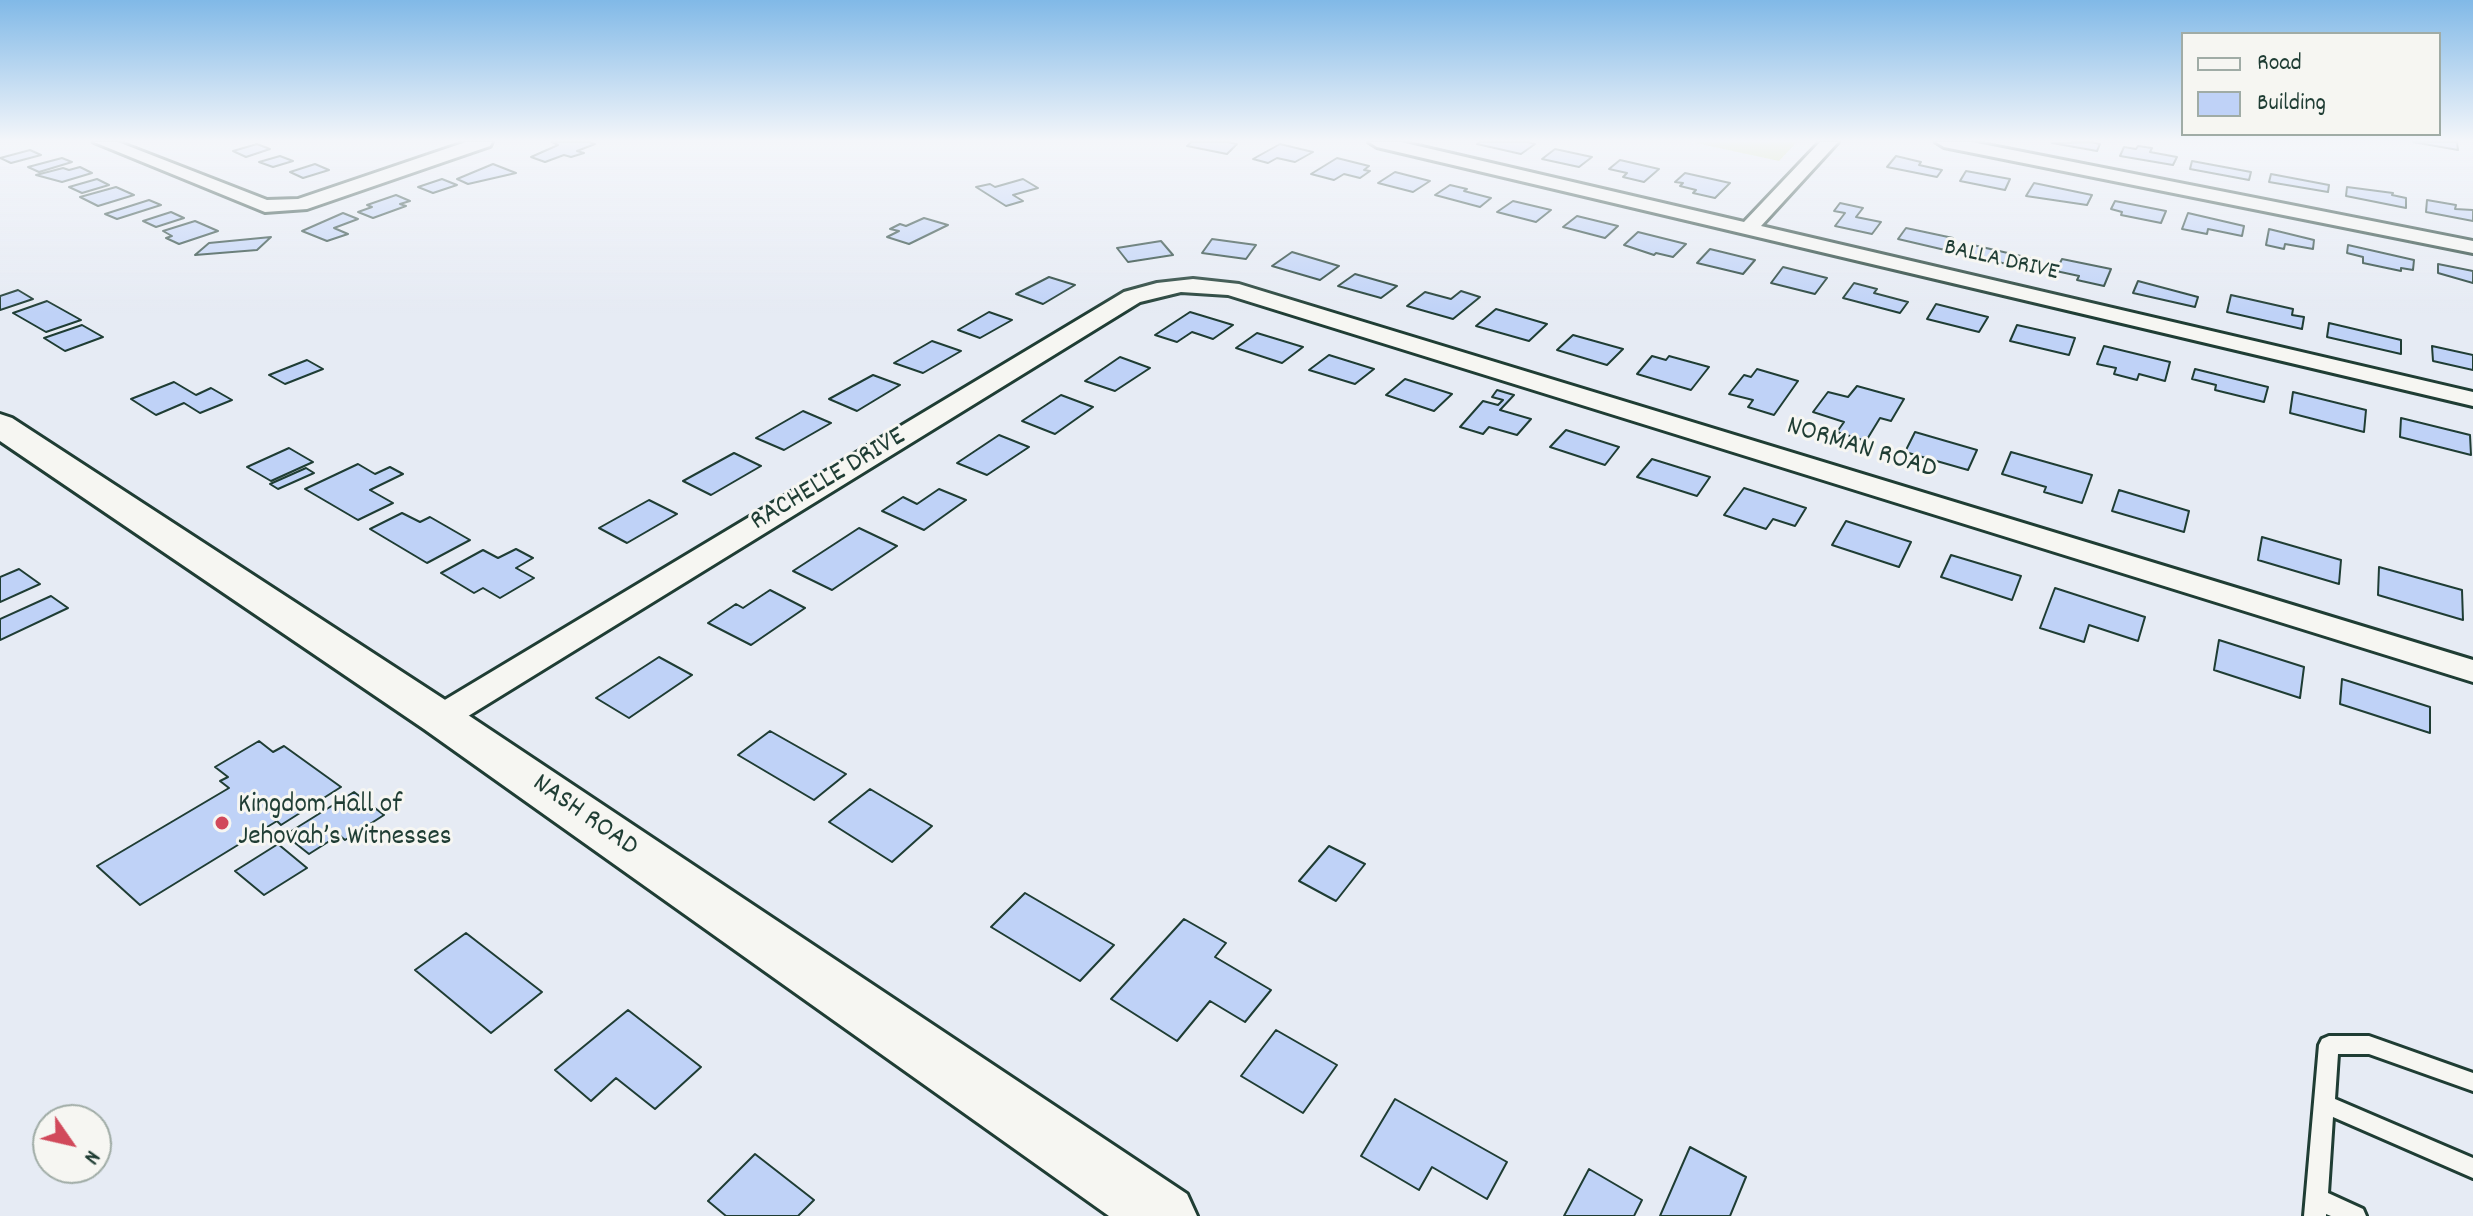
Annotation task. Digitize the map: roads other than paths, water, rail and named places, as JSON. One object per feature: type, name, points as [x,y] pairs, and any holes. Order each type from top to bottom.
[{"type":"main road","name":"NASH ROAD","points":[[0,425],[440,718],[1164,1216]]},
{"type":"street","points":[[247,199],[265,206],[300,205],[318,199]]},
{"type":"street","name":"BALLA DRIVE","points":[[1619,199],[2473,399]]},
{"type":"street","points":[[1748,229],[1777,199]]},
{"type":"street","points":[[2230,199],[2473,247]]},
{"type":"street","name":"RACHELLE DRIVE","points":[[440,718],[1132,297],[1167,285],[1201,284],[1231,289]]},
{"type":"street","name":"NORMAN ROAD","points":[[1231,289],[2473,671]]},
{"type":"lane","points":[[2355,1216],[2316,1207],[2329,1045],[2369,1045],[2473,1082]]},
{"type":"lane","points":[[2325,1104],[2473,1168]]},
{"type":"place","name":"Kingdom Hall of Jehovah’s Witnesses","points":[[222,823]]}]
